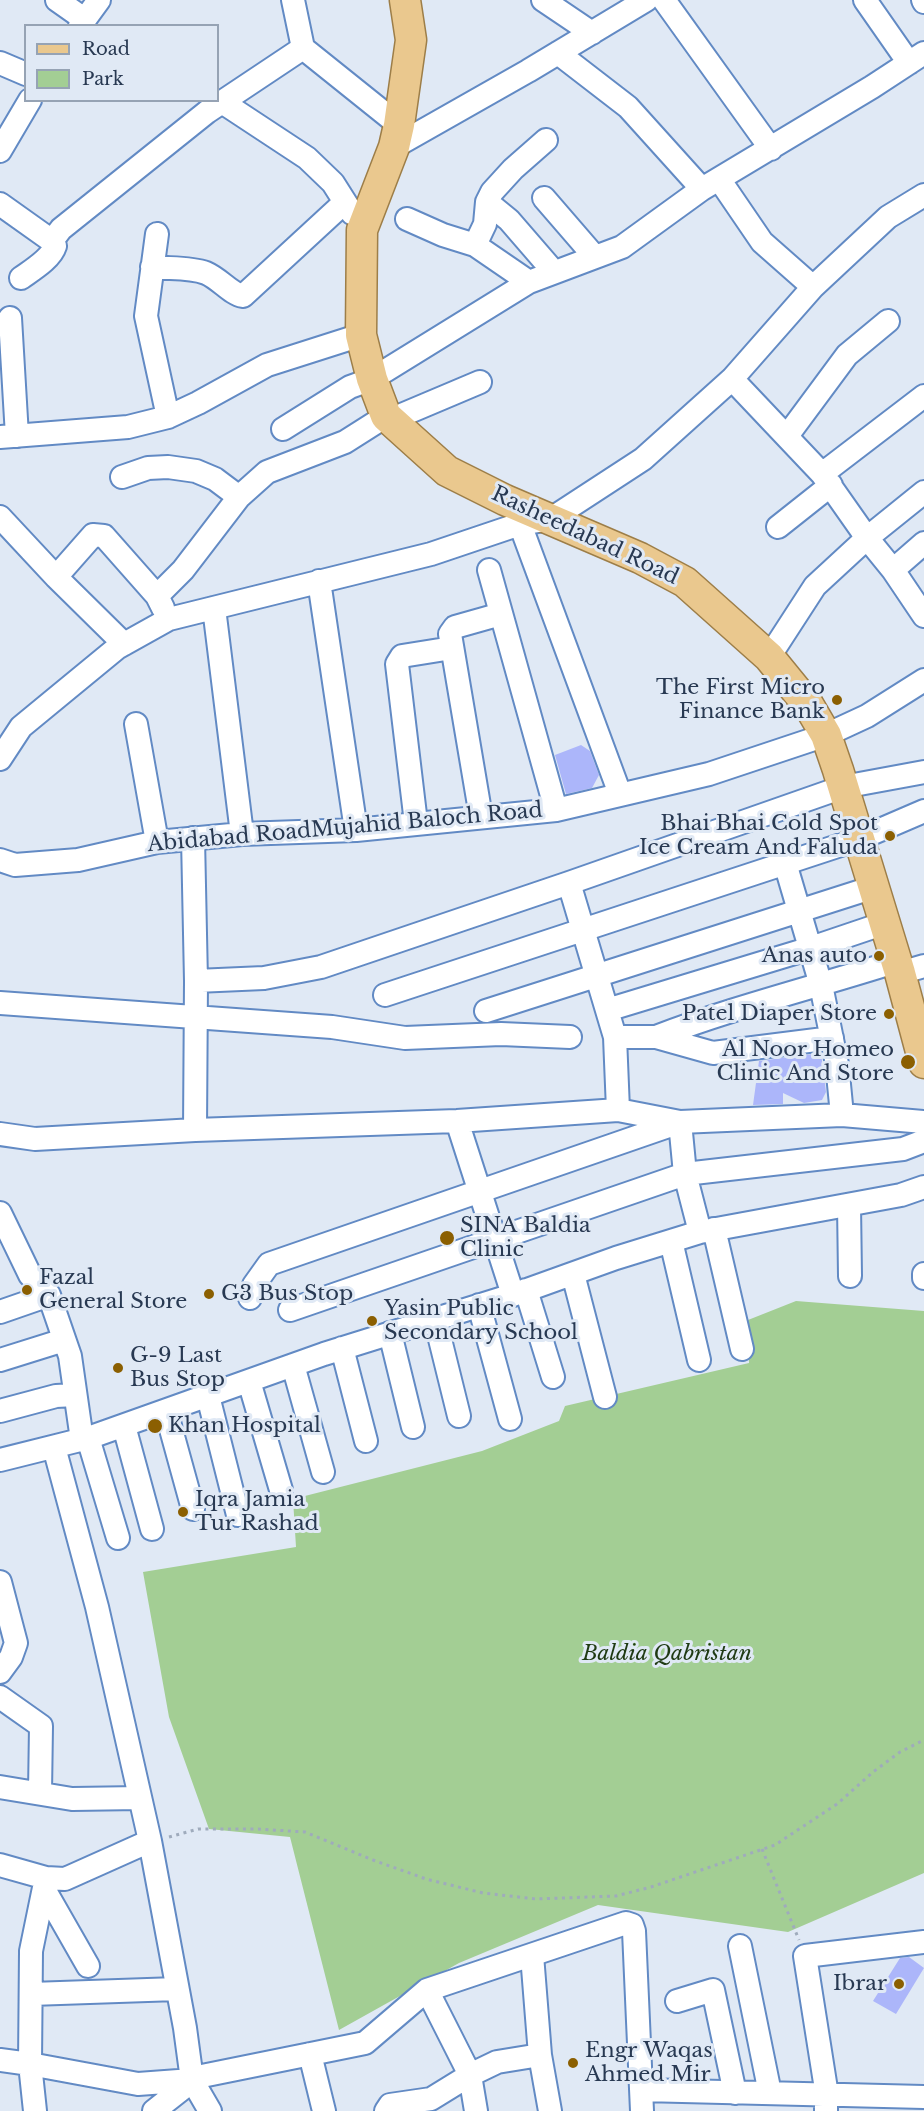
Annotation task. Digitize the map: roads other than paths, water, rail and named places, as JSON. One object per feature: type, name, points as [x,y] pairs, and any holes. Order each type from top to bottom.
[{"type":"main road","name":"Rasheedabad Road","points":[[405,0],[411,40],[396,136],[362,230],[362,335],[372,379],[388,418],[447,471],[505,500],[640,558],[685,582],[769,657],[809,706],[826,735],[885,923],[907,967],[924,1063]]},
{"type":"street","points":[[57,0],[82,22],[99,0]]},
{"type":"street","points":[[293,0],[303,48],[396,136],[558,53],[592,33],[616,7],[646,0]]},
{"type":"street","points":[[543,0],[592,33]]},
{"type":"street","points":[[664,0],[771,149]]},
{"type":"street","points":[[283,429],[350,387],[372,379],[529,282],[622,247],[711,184],[919,61],[865,0]]},
{"type":"street","points":[[51,241],[61,229],[207,112],[303,48]]},
{"type":"street","points":[[558,53],[627,107],[711,184],[762,242],[813,287]]},
{"type":"street","points":[[0,63],[24,73]]},
{"type":"street","points":[[0,151],[29,102]]},
{"type":"street","points":[[222,102],[307,158],[333,183],[362,230]]},
{"type":"street","points":[[475,245],[484,224],[487,202],[492,192],[513,169],[546,140]]},
{"type":"street","points":[[0,759],[21,727],[117,648],[169,619],[431,554],[520,524],[551,519],[643,459],[732,379],[813,287],[888,217],[924,195]]},
{"type":"street","points":[[544,198],[595,257]]},
{"type":"street","points":[[152,267],[203,272],[219,279],[237,295],[243,296],[345,202]]},
{"type":"street","points":[[487,202],[508,220],[554,272]]},
{"type":"street","points":[[0,204],[55,246],[54,250],[21,278]]},
{"type":"street","points":[[407,219],[442,235],[475,245],[529,282]]},
{"type":"street","points":[[157,234],[146,316],[168,417]]},
{"type":"street","points":[[10,318],[8,437],[128,427],[168,417],[267,365],[362,335]]},
{"type":"street","points":[[787,435],[847,355],[888,321]]},
{"type":"street","points":[[732,379],[827,480],[924,616]]},
{"type":"street","points":[[157,596],[183,570],[239,497],[267,472],[345,442],[388,418],[480,382]]},
{"type":"street","points":[[778,527],[827,480],[924,396]]},
{"type":"street","points":[[122,477],[148,468],[168,467],[196,471],[215,478],[239,497]]},
{"type":"street","points":[[769,657],[815,586],[867,538],[924,492]]},
{"type":"street","points":[[0,517],[56,577],[124,644]]},
{"type":"street","points":[[520,524],[620,794]]},
{"type":"street","points":[[56,577],[93,535],[100,534],[157,596],[169,619]]},
{"type":"street","points":[[893,570],[924,543]]},
{"type":"street","points":[[489,570],[556,810]]},
{"type":"street","points":[[319,581],[356,830]]},
{"type":"street","points":[[214,608],[242,834]]},
{"type":"street","points":[[481,817],[450,634],[455,627],[501,614]]},
{"type":"street","points":[[416,823],[397,664],[402,656],[452,648]]},
{"type":"street","name":"Abidabad RoadMujahid Baloch Road","points":[[0,860],[15,865],[78,860],[157,842],[193,838],[356,830],[556,810],[709,774],[826,735],[867,716],[924,680]]},
{"type":"street","points":[[136,724],[157,842]]},
{"type":"street","points":[[196,981],[264,978],[321,967],[843,787],[924,772]]},
{"type":"street","points":[[385,995],[859,839],[924,811]]},
{"type":"street","points":[[193,838],[196,981],[195,1130]]},
{"type":"street","points":[[785,863],[821,986],[837,1064],[842,1115]]},
{"type":"street","points":[[569,883],[615,1037],[618,1110]]},
{"type":"street","points":[[486,1011],[874,887]]},
{"type":"street","points":[[607,1010],[885,923]]},
{"type":"street","points":[[656,1037],[705,1018],[821,986],[907,967]]},
{"type":"street","points":[[0,1003],[332,1027],[405,1038],[501,1034],[570,1037]]},
{"type":"street","points":[[615,1037],[656,1037],[713,1053],[832,1038]]},
{"type":"street","points":[[0,1134],[35,1139],[195,1130],[457,1121],[618,1110],[680,1122],[842,1115],[924,1122]]},
{"type":"street","points":[[457,1121],[495,1239],[520,1293],[553,1377]]},
{"type":"street","points":[[680,1122],[685,1173],[707,1231],[742,1349]]},
{"type":"street","points":[[250,1298],[254,1285],[268,1264],[680,1122]]},
{"type":"street","points":[[290,1310],[685,1173],[903,1149],[924,1141]]},
{"type":"street","points":[[0,1460],[85,1439],[342,1348],[520,1293],[671,1241],[707,1231],[901,1195],[924,1187]]},
{"type":"street","points":[[849,1205],[850,1276]]},
{"type":"street","points":[[0,1213],[30,1275],[49,1296],[70,1356],[75,1395],[85,1439],[118,1538]]},
{"type":"street","points":[[671,1241],[699,1360]]},
{"type":"street","points":[[573,1274],[604,1397]]},
{"type":"street","points":[[0,1312],[49,1296]]},
{"type":"street","points":[[480,1305],[510,1419]]},
{"type":"street","points":[[435,1319],[459,1416]]},
{"type":"street","points":[[390,1333],[413,1427]]},
{"type":"street","points":[[0,1360],[64,1340]]},
{"type":"street","points":[[342,1348],[366,1441]]},
{"type":"street","points":[[293,1365],[323,1472]]},
{"type":"street","points":[[249,1381],[281,1490]]},
{"type":"street","points":[[0,1411],[56,1396],[75,1395]]},
{"type":"street","points":[[208,1396],[238,1515]]},
{"type":"street","points":[[166,1411],[194,1509]]},
{"type":"street","points":[[124,1426],[152,1529]]},
{"type":"street","points":[[54,1447],[97,1607],[150,1841],[192,2080],[210,2111]]},
{"type":"street","points":[[0,1582],[16,1643],[11,1657],[0,1672]]},
{"type":"street","points":[[0,1697],[41,1726],[40,1793]]},
{"type":"street","points":[[0,1787],[72,1799],[140,1798]]},
{"type":"street","points":[[0,1865],[45,1883],[64,1880],[150,1841]]},
{"type":"street","points":[[45,1883],[88,1966]]},
{"type":"street","points":[[35,2111],[30,2064],[31,1951],[45,1883]]},
{"type":"street","points":[[154,2111],[197,2077],[365,2043],[427,1990],[626,1923],[632,1925],[634,1931],[642,2101],[735,2092],[770,2093],[826,2103],[924,2097]]},
{"type":"street","points":[[826,2103],[805,1956],[924,1942]]},
{"type":"street","points":[[740,1946],[770,2093]]},
{"type":"street","points":[[532,1955],[540,2055],[550,2111]]},
{"type":"street","points":[[31,1994],[177,1989]]},
{"type":"street","points":[[427,1990],[470,2075],[476,2111]]},
{"type":"street","points":[[677,2001],[713,1990],[735,2092]]},
{"type":"street","points":[[310,2054],[324,2111]]},
{"type":"street","points":[[386,2111],[390,2105],[431,2098],[497,2062],[540,2055]]},
{"type":"street","points":[[0,2060],[138,2084],[192,2080]]},
{"type":"place","name":"The First Micro Finance Bank","points":[[837,700]]},
{"type":"place","name":"Bhai Bhai Cold Spot Ice Cream And Faluda","points":[[890,836]]},
{"type":"place","name":"Anas auto","points":[[879,956]]},
{"type":"place","name":"Patel Diaper Store","points":[[889,1014]]},
{"type":"place","name":"Al Noor Homeo Clinic And Store","points":[[908,1062]]},
{"type":"place","name":"SINA Baldia Clinic","points":[[447,1238]]},
{"type":"place","name":"Fazal General Store","points":[[27,1290]]},
{"type":"place","name":"G3 Bus Stop","points":[[209,1294]]},
{"type":"place","name":"Yasin Public Secondary School","points":[[372,1321]]},
{"type":"place","name":"G-9 Last Bus Stop","points":[[118,1368]]},
{"type":"place","name":"Khan Hospital","points":[[155,1426]]},
{"type":"place","name":"Iqra Jamia Tur Rashad","points":[[183,1512]]},
{"type":"place","name":"Ibrar","points":[[899,1984]]},
{"type":"place","name":"Engr Waqas Ahmed Mir","points":[[573,2063]]},
{"type":"park label","name":"Baldia Qabristan","points":[[667,1654]]}]
